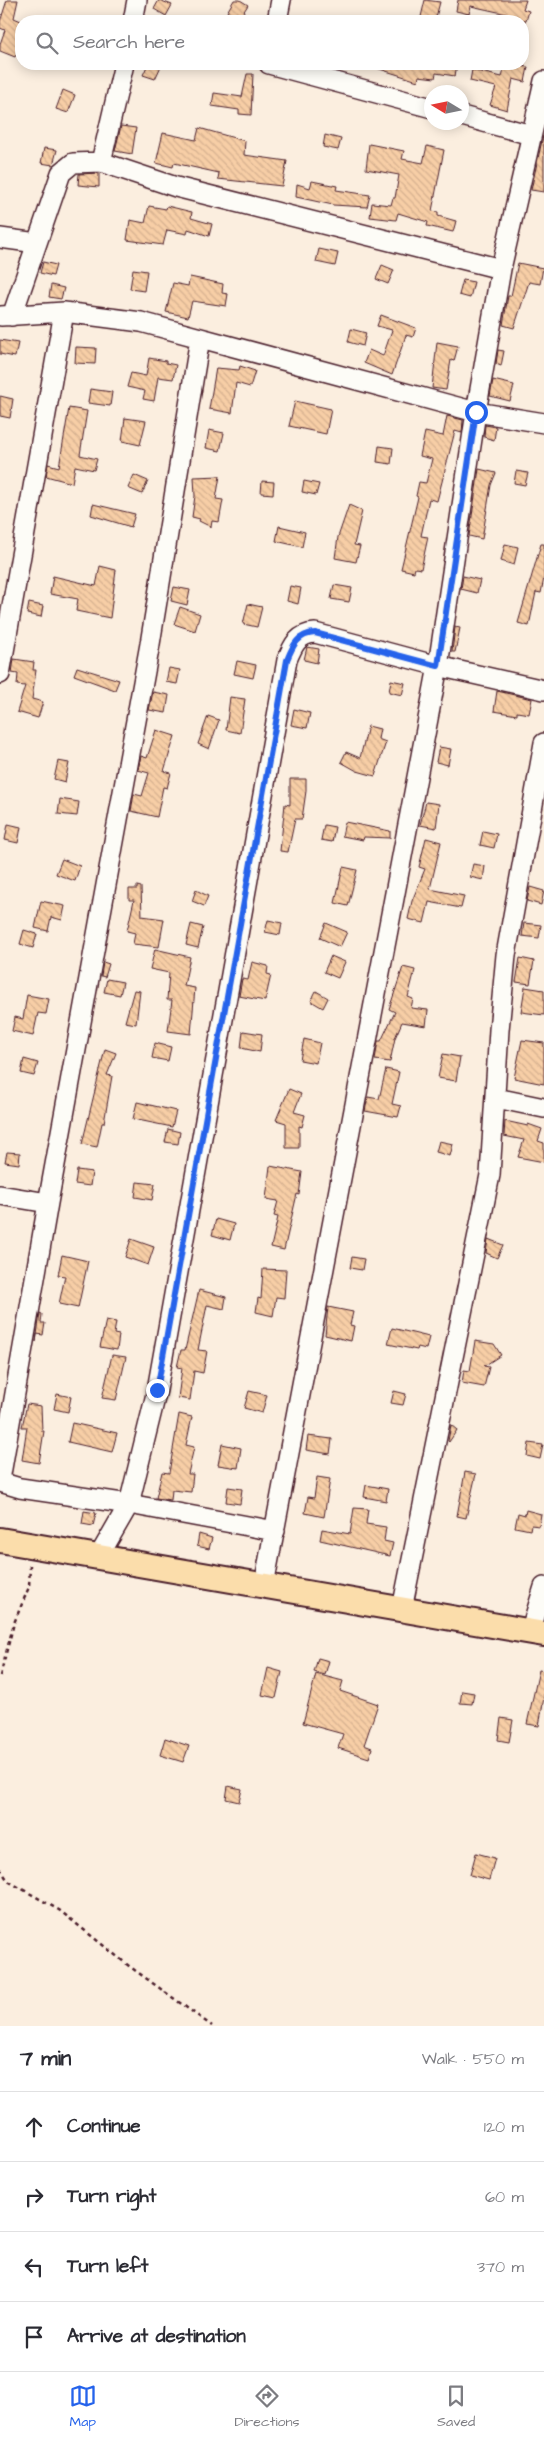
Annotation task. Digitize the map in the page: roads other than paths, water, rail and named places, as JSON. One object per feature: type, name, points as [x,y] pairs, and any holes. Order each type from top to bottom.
[{"type":"main road","points":[[0,1540],[537,1633]]},
{"type":"street","points":[[134,15],[138,0]]},
{"type":"street","points":[[279,15],[281,0]]},
{"type":"street","points":[[101,162],[123,70]]},
{"type":"street","points":[[292,70],[424,106]]},
{"type":"street","points":[[264,1585],[438,666],[476,412],[501,269],[544,81]]},
{"type":"street","points":[[469,118],[531,135]]},
{"type":"street","points":[[501,269],[176,187],[101,162],[73,163],[61,173],[37,243],[6,316],[64,312],[141,322],[476,412],[544,423]]},
{"type":"street","points":[[0,238],[37,243]]},
{"type":"street","points":[[0,674],[64,312]]},
{"type":"street","points":[[200,338],[150,644],[48,1203],[0,1481],[20,1488],[58,1495],[129,1504],[274,1531]]},
{"type":"street","points":[[99,1556],[129,1504],[157,1390],[287,660],[297,640],[306,634],[315,633],[438,666],[544,690]]},
{"type":"street","points":[[402,1609],[490,1175],[499,1030],[506,955],[544,743]]},
{"type":"street","points":[[496,1098],[544,1108]]},
{"type":"street","points":[[0,1195],[48,1203]]},
{"type":"street","points":[[537,1633],[544,1587]]}]
